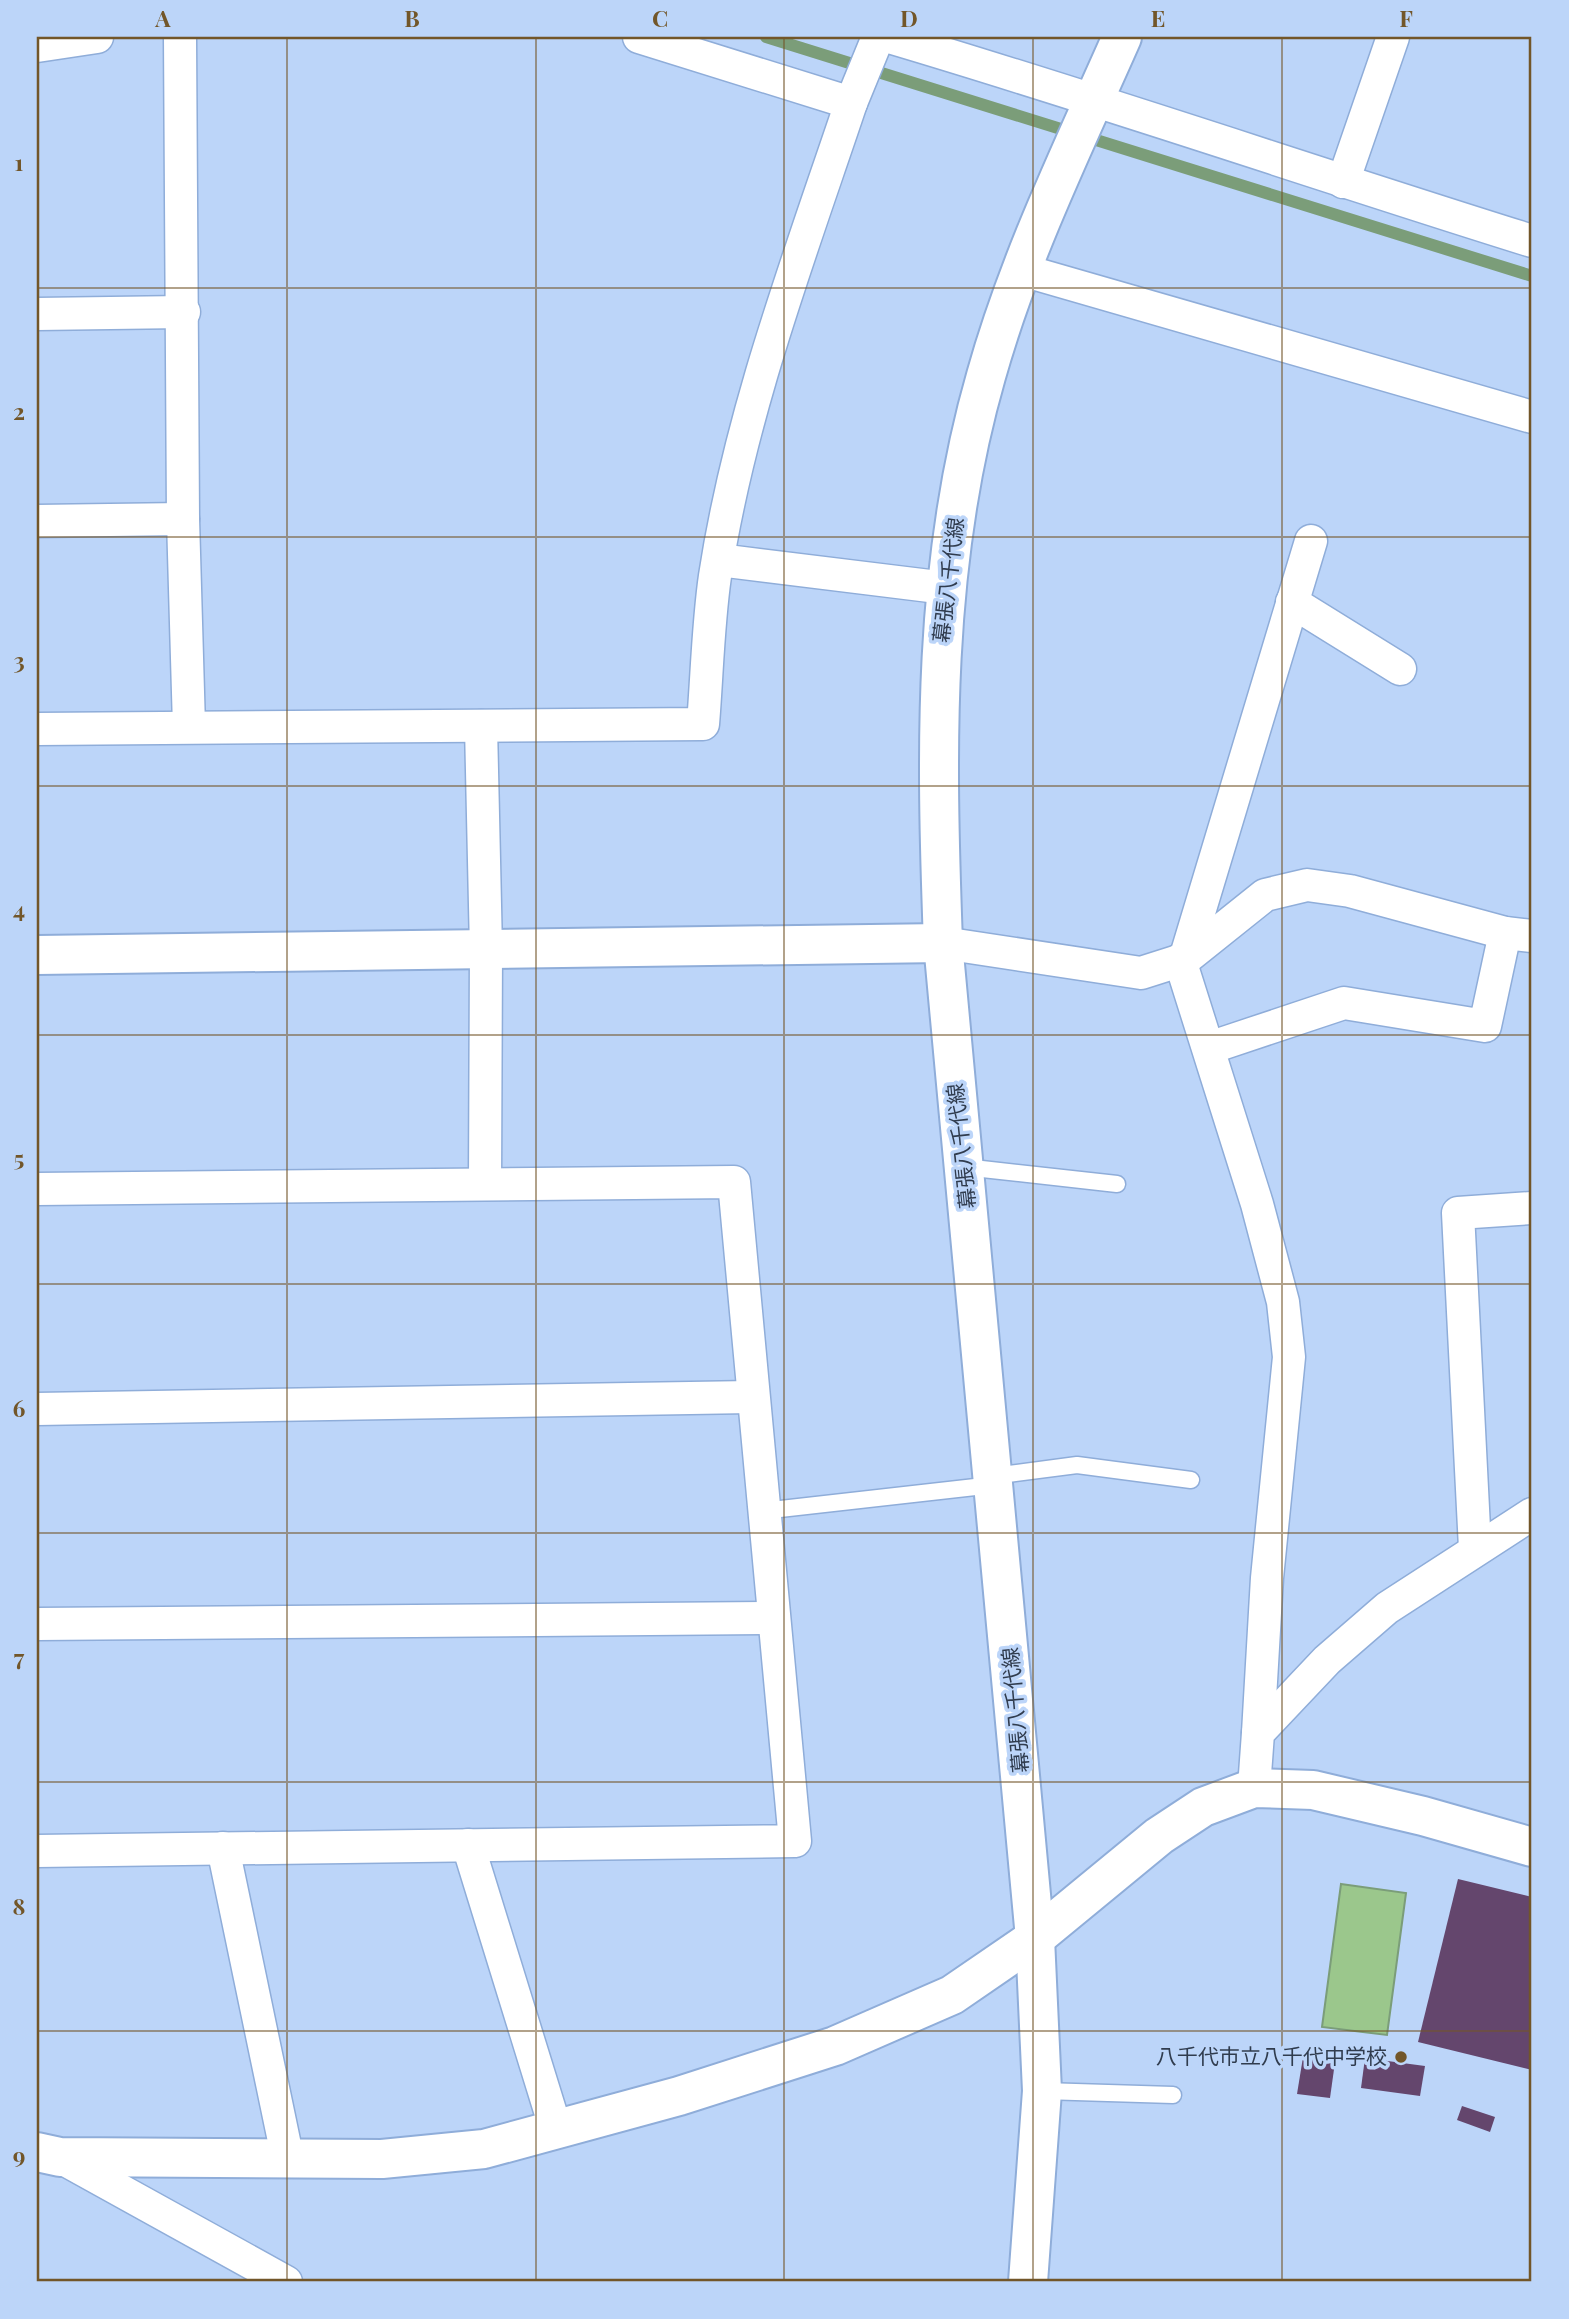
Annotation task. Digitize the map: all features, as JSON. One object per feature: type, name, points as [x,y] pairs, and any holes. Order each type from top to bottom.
[{"type":"street","points":[[37,47],[97,37]]},
{"type":"street","points":[[180,37],[184,312],[183,519],[189,727]]},
{"type":"street","points":[[639,37],[851,103]]},
{"type":"street","points":[[37,729],[703,724],[719,560],[763,367],[851,103],[878,37]]},
{"type":"street","points":[[889,37],[1091,106],[1532,241]]},
{"type":"street","name":"幕張八千代線","points":[[1028,2282],[1042,2091],[1035,1938],[943,943],[938,813],[938,680],[946,588],[967,451],[986,376],[1022,271],[1067,157],[1122,37]]},
{"type":"street","points":[[1343,182],[1393,37]]},
{"type":"street","points":[[1022,271],[1532,417]]},
{"type":"street","points":[[37,314],[184,312]]},
{"type":"street","points":[[37,521],[183,519]]},
{"type":"street","points":[[1254,1788],[1267,1578],[1289,1357],[1283,1302],[1257,1204],[1182,960],[1311,541]]},
{"type":"street","points":[[719,560],[946,588]]},
{"type":"street","points":[[1292,602],[1401,669]]},
{"type":"street","points":[[481,726],[485,1183]]},
{"type":"street","points":[[37,955],[943,943],[1141,973],[1182,960],[1265,895],[1307,885],[1350,891],[1519,935],[1485,1026],[1344,1003],[1209,1048]]},
{"type":"street","points":[[37,1189],[734,1182],[751,1397],[795,1841],[37,1851]]},
{"type":"street","points":[[1475,1548],[1458,1213],[1532,1208]]},
{"type":"street","points":[[37,1409],[751,1397]]},
{"type":"street","points":[[1258,1733],[1327,1660],[1387,1608],[1475,1548],[1532,1514]]},
{"type":"street","points":[[37,1624],[773,1618]]},
{"type":"street","points":[[48,2155],[288,2160],[382,2159],[484,2149],[679,2096],[835,2046],[952,1996],[1035,1938],[1159,1836],[1203,1807],[1254,1788],[1313,1790],[1423,1816],[1532,1847]]},
{"type":"street","points":[[468,1845],[556,2130]]},
{"type":"street","points":[[223,1848],[288,2160]]},
{"type":"street","points":[[48,2155],[286,2282]]},
{"type":"lane","points":[[964,1167],[1117,1184]]},
{"type":"lane","points":[[762,1511],[994,1480],[1076,1465],[1191,1480]]},
{"type":"lane","points":[[1042,2091],[1173,2095]]},
{"type":"shaded area","points":[[1341,1884],[1406,1893],[1387,2035],[1322,2027]]},
{"type":"building","points":[[1458,1879],[1532,1897],[1532,2070],[1418,2042]]},
{"type":"building","points":[[1304,2051],[1336,2055],[1330,2098],[1297,2094]]},
{"type":"building","points":[[1365,2058],[1425,2066],[1420,2096],[1361,2088]]},
{"type":"building","points":[[1462,2106],[1495,2117],[1490,2132],[1457,2120]]},
{"type":"waterway","points":[[766,37],[1532,276]]},
{"type":"place","name":"八千代市立八千代中学校","points":[[1401,2057]]}]
